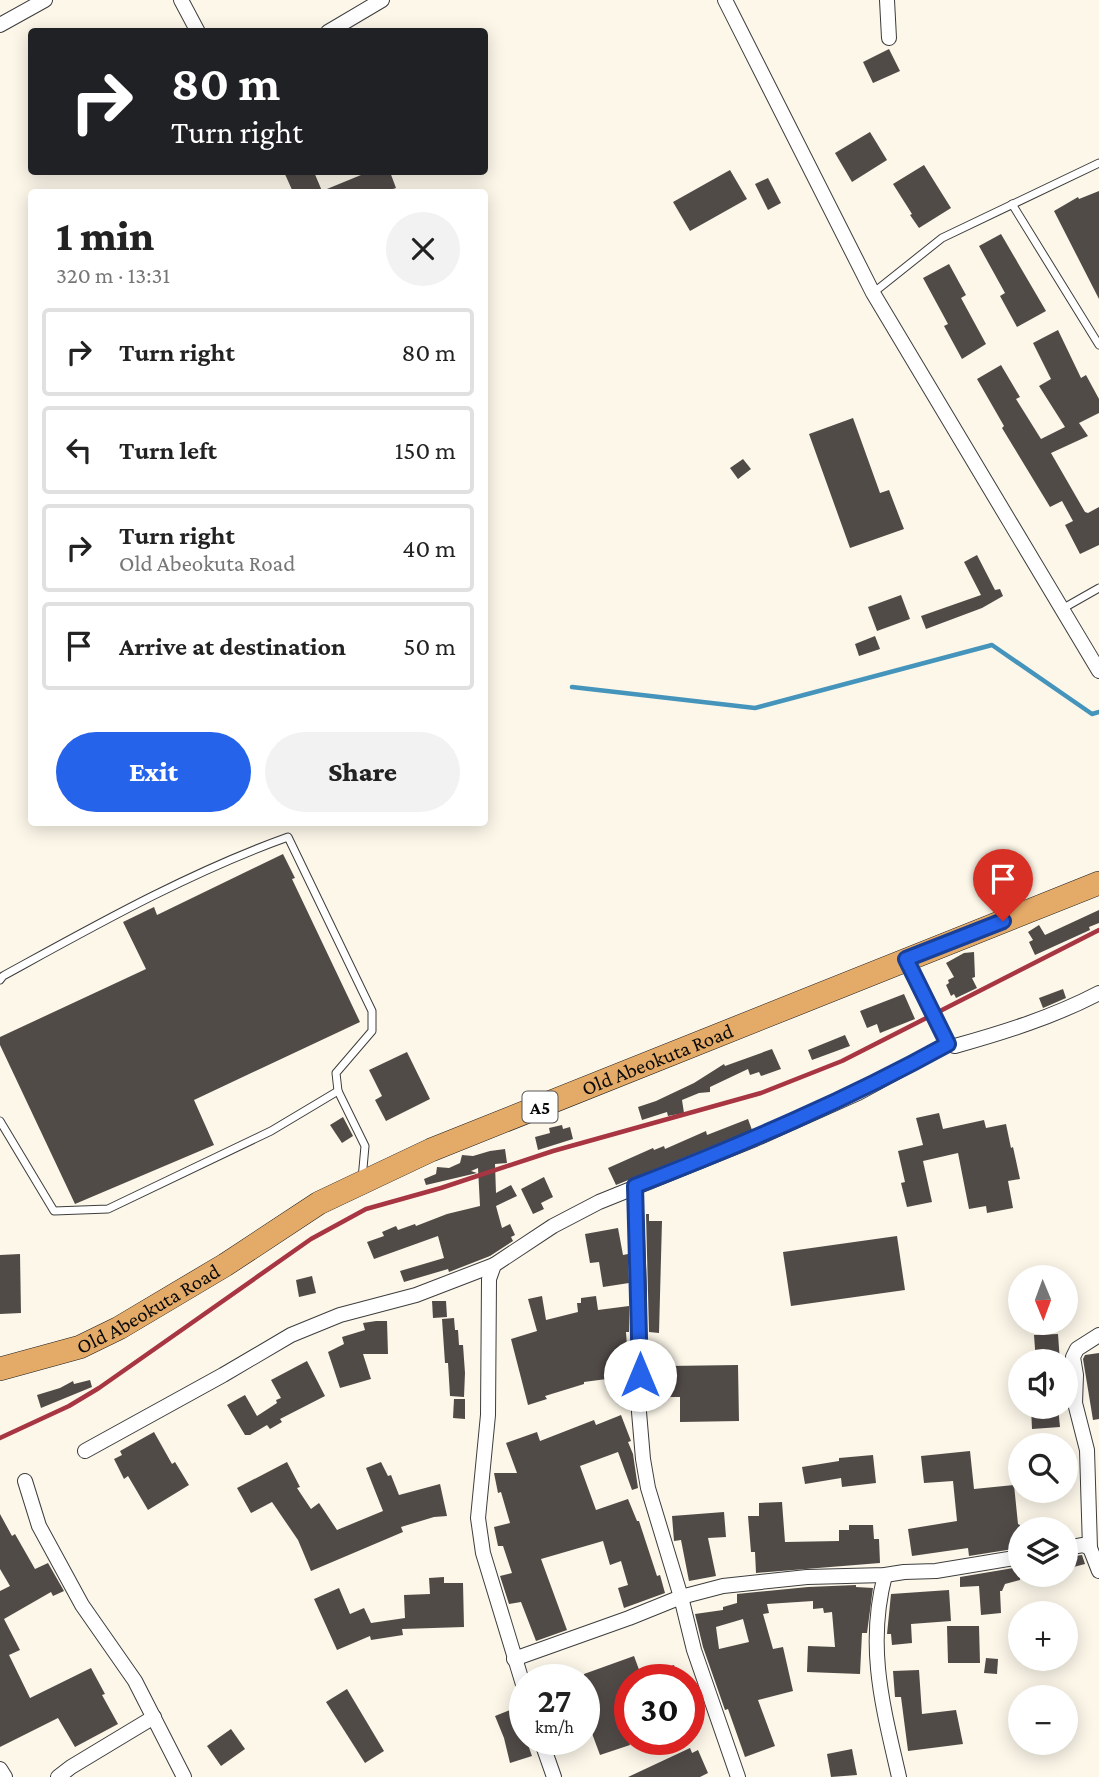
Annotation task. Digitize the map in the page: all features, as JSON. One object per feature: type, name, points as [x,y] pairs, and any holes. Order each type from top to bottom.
[{"type":"highway","name":"Old Abeokuta Road","points":[[0,1369],[79,1347],[119,1328],[225,1265],[319,1203],[431,1150],[1099,883]]},
{"type":"street","points":[[0,25],[45,0]]},
{"type":"street","points":[[181,0],[196,28]]},
{"type":"street","points":[[335,28],[382,0]]},
{"type":"street","points":[[725,0],[873,293],[1099,671]]},
{"type":"street","points":[[887,0],[889,38]]},
{"type":"street","points":[[906,959],[948,1044]]},
{"type":"street","points":[[85,1451],[290,1335],[340,1315],[416,1295],[494,1265],[553,1226],[635,1186],[755,1139],[858,1093],[948,1044],[956,1046],[1013,1030],[1072,1007],[1099,993]]},
{"type":"street","points":[[635,1186],[639,1290],[639,1412],[643,1460],[652,1505],[681,1597],[694,1650],[738,1777]]},
{"type":"street","points":[[494,1265],[489,1279],[488,1416],[478,1518],[483,1553],[516,1664]]},
{"type":"street","points":[[1099,1335],[1077,1349],[1073,1357],[1076,1375],[1075,1403],[1087,1450],[1090,1548],[1099,1571]]},
{"type":"street","points":[[25,1481],[39,1526],[82,1605],[135,1681],[184,1777]]},
{"type":"street","points":[[1078,1546],[1090,1548]]},
{"type":"street","points":[[514,1659],[681,1597],[723,1586],[807,1577],[936,1571],[1008,1559]]},
{"type":"street","points":[[885,1575],[878,1614],[877,1677],[899,1777]]},
{"type":"street","points":[[58,1777],[154,1717]]},
{"type":"street","points":[[546,1755],[554,1777]]},
{"type":"street","points":[[0,1769],[5,1777]]},
{"type":"lane","points":[[873,293],[942,238],[1099,163]]},
{"type":"lane","points":[[1012,204],[1099,345]]},
{"type":"lane","points":[[1061,610],[1099,588]]},
{"type":"lane","points":[[0,980],[112,916],[241,854],[288,837],[372,1011],[372,1031],[336,1073],[338,1091],[365,1146],[362,1183]]},
{"type":"lane","points":[[0,1121],[54,1211],[108,1209],[271,1131],[338,1091]]},
{"type":"building","points":[[889,49],[900,71],[873,83],[863,62]]},
{"type":"building","points":[[870,132],[887,160],[852,182],[835,153]]},
{"type":"building","points":[[924,165],[951,208],[919,228],[893,184]]},
{"type":"building","points":[[730,170],[747,199],[690,231],[673,202]]},
{"type":"building","points":[[285,175],[315,175],[321,189],[292,189]]},
{"type":"building","points":[[361,175],[391,175],[396,188],[327,189]]},
{"type":"building","points":[[768,178],[781,203],[768,210],[755,184]]},
{"type":"building","points":[[1099,191],[1099,299],[1054,211],[1078,197],[1079,199]]},
{"type":"building","points":[[1001,234],[1046,311],[1017,327],[1000,296],[1005,293],[979,246]]},
{"type":"building","points":[[949,264],[966,295],[961,298],[986,344],[962,359],[944,326],[948,324],[923,278]]},
{"type":"building","points":[[1058,330],[1081,378],[1086,375],[1099,399],[1099,413],[1079,423],[1088,436],[1051,453],[1085,512],[1099,507],[1099,545],[1080,554],[1065,525],[1073,521],[1062,501],[1050,507],[1002,428],[1004,426],[977,379],[1001,365],[1020,397],[1016,399],[1041,439],[1065,427],[1039,386],[1051,379],[1033,343]]},
{"type":"building","points":[[853,418],[880,493],[889,490],[904,529],[850,548],[809,434]]},
{"type":"building","points":[[743,459],[751,469],[738,479],[730,468]]},
{"type":"building","points":[[977,555],[995,590],[1000,589],[1003,596],[982,608],[926,629],[921,616],[981,595],[964,562]]},
{"type":"building","points":[[901,595],[910,619],[877,631],[868,607]]},
{"type":"building","points":[[875,636],[880,649],[859,656],[855,644]]},
{"type":"building","points":[[283,854],[295,878],[292,879],[360,1022],[194,1100],[214,1145],[75,1204],[0,1045],[0,1037],[146,969],[123,922],[154,907],[157,915]]},
{"type":"building","points":[[1099,910],[1099,923],[1089,927],[1090,930],[1035,955],[1029,942],[1033,940],[1028,932],[1039,925],[1045,935]]},
{"type":"building","points":[[974,952],[975,977],[972,978],[977,988],[956,998],[954,994],[951,996],[946,985],[948,980],[954,977],[946,963],[964,953]]},
{"type":"building","points":[[1063,989],[1066,998],[1043,1008],[1039,998]]},
{"type":"building","points":[[904,994],[915,1019],[880,1033],[877,1024],[867,1028],[860,1011]]},
{"type":"building","points":[[845,1035],[850,1046],[812,1060],[808,1050]]},
{"type":"building","points":[[772,1049],[781,1069],[761,1076],[759,1072],[750,1075],[748,1069],[710,1087],[710,1092],[682,1100],[684,1113],[668,1116],[667,1112],[642,1120],[638,1107],[694,1083],[724,1064],[725,1066]]},
{"type":"building","points":[[407,1052],[430,1099],[386,1121],[375,1100],[382,1096],[369,1070]]},
{"type":"building","points":[[939,1113],[943,1129],[984,1120],[986,1128],[1006,1124],[1020,1179],[1008,1181],[1013,1208],[987,1213],[986,1206],[969,1209],[958,1153],[923,1161],[932,1202],[907,1207],[901,1183],[905,1182],[898,1151],[923,1145],[916,1118]]},
{"type":"building","points":[[343,1117],[353,1136],[342,1143],[330,1125]]},
{"type":"building","points":[[748,1119],[752,1130],[616,1185],[608,1168],[653,1148],[654,1150],[664,1146],[665,1149],[706,1131],[707,1135]]},
{"type":"building","points":[[562,1125],[563,1129],[570,1127],[573,1139],[538,1150],[535,1137],[550,1133],[549,1128]]},
{"type":"building","points":[[505,1149],[507,1163],[495,1164],[496,1193],[511,1185],[517,1196],[496,1206],[502,1228],[510,1224],[515,1235],[511,1237],[513,1241],[490,1256],[449,1272],[448,1269],[404,1282],[400,1271],[444,1258],[438,1236],[374,1259],[367,1242],[384,1236],[382,1232],[396,1226],[398,1230],[415,1224],[416,1226],[447,1214],[480,1206],[478,1168],[471,1171],[477,1173],[426,1185],[424,1179],[436,1174],[437,1167],[449,1168],[460,1163],[462,1155],[473,1156]]},
{"type":"building","points":[[544,1177],[553,1197],[541,1203],[544,1209],[533,1214],[521,1189]]},
{"type":"building","points":[[646,1214],[649,1214],[649,1221],[662,1221],[659,1333],[649,1332]]},
{"type":"building","points":[[618,1228],[623,1255],[628,1254],[629,1283],[603,1287],[599,1262],[590,1263],[585,1234]]},
{"type":"building","points":[[897,1236],[905,1290],[791,1306],[783,1252]]},
{"type":"building","points":[[20,1254],[21,1313],[0,1314],[0,1255]]},
{"type":"building","points":[[312,1276],[316,1293],[299,1297],[296,1280]]},
{"type":"building","points":[[542,1296],[546,1320],[578,1312],[577,1303],[581,1303],[581,1298],[596,1296],[598,1310],[629,1306],[629,1332],[626,1332],[629,1376],[584,1382],[528,1405],[511,1339],[537,1331],[528,1299]]},
{"type":"building","points":[[432,1301],[446,1301],[447,1317],[433,1318]]},
{"type":"building","points":[[454,1318],[459,1345],[463,1345],[464,1397],[450,1396],[448,1363],[445,1363],[442,1319]]},
{"type":"building","points":[[387,1321],[388,1354],[363,1354],[371,1379],[340,1388],[328,1352],[344,1344],[342,1337],[365,1330],[363,1323]]},
{"type":"building","points":[[1034,1335],[1058,1335],[1059,1349],[1035,1349]]},
{"type":"building","points":[[1099,1353],[1099,1419],[1093,1420],[1083,1359],[1085,1355]]},
{"type":"building","points":[[307,1361],[325,1396],[280,1419],[282,1422],[270,1429],[267,1425],[245,1435],[227,1405],[245,1395],[257,1416],[281,1398],[271,1380]]},
{"type":"building","points":[[738,1365],[739,1421],[680,1422],[680,1397],[669,1397],[668,1366]]},
{"type":"building","points":[[90,1380],[92,1387],[41,1408],[37,1395],[73,1381],[74,1384]]},
{"type":"building","points":[[454,1399],[465,1399],[465,1419],[453,1418]]},
{"type":"building","points":[[621,1415],[631,1441],[628,1442],[633,1454],[638,1488],[632,1490],[618,1452],[580,1466],[596,1510],[628,1499],[639,1521],[665,1593],[624,1608],[618,1588],[628,1585],[621,1561],[610,1565],[603,1541],[541,1559],[567,1630],[536,1641],[521,1602],[509,1604],[500,1576],[512,1573],[503,1546],[498,1546],[494,1527],[510,1523],[501,1492],[498,1493],[494,1473],[517,1473],[506,1443],[537,1432],[540,1441],[594,1420],[596,1425]]},
{"type":"building","points":[[1032,1419],[1059,1419],[1060,1427],[1032,1429]]},
{"type":"building","points":[[154,1432],[172,1464],[175,1462],[189,1485],[148,1510],[128,1476],[124,1479],[114,1459],[122,1455],[120,1451]]},
{"type":"building","points":[[970,1451],[974,1489],[1008,1486],[1008,1503],[1016,1503],[1017,1517],[1008,1517],[1008,1550],[969,1556],[968,1548],[912,1556],[908,1529],[957,1521],[953,1481],[924,1483],[921,1456]]},
{"type":"building","points":[[873,1455],[876,1483],[842,1487],[841,1478],[805,1484],[802,1467],[839,1461],[839,1458]]},
{"type":"building","points":[[287,1462],[300,1487],[297,1488],[311,1509],[319,1503],[337,1530],[383,1511],[366,1468],[381,1462],[388,1476],[391,1475],[399,1495],[440,1484],[447,1516],[401,1527],[403,1532],[311,1571],[298,1540],[272,1502],[251,1513],[237,1488]]},
{"type":"building","points":[[782,1502],[785,1542],[839,1541],[839,1530],[849,1530],[849,1525],[873,1525],[874,1539],[879,1539],[880,1563],[756,1573],[748,1516],[759,1516],[759,1503]]},
{"type":"building","points":[[724,1512],[726,1537],[708,1538],[716,1576],[689,1581],[681,1540],[674,1541],[672,1516]]},
{"type":"building","points":[[0,1514],[35,1569],[48,1563],[64,1591],[53,1596],[51,1592],[4,1619],[20,1650],[9,1655],[30,1698],[91,1668],[118,1724],[75,1747],[58,1718],[0,1747],[0,1591],[10,1586],[0,1569]]},
{"type":"building","points":[[1082,1555],[1085,1564],[1078,1566],[1078,1556]]},
{"type":"building","points":[[1008,1569],[1008,1583],[1000,1591],[1001,1613],[981,1615],[979,1586],[960,1587],[960,1577]]},
{"type":"building","points":[[444,1577],[444,1583],[463,1583],[464,1627],[402,1629],[403,1635],[371,1640],[370,1636],[337,1650],[314,1599],[339,1588],[350,1614],[364,1608],[371,1623],[405,1618],[404,1595],[430,1594],[429,1578]]},
{"type":"building","points":[[856,1585],[873,1588],[867,1633],[862,1633],[860,1674],[807,1672],[808,1646],[835,1647],[832,1612],[824,1613],[823,1608],[813,1609],[813,1601],[767,1604],[769,1613],[763,1614],[773,1649],[783,1647],[793,1691],[758,1700],[775,1746],[745,1757],[728,1709],[725,1710],[703,1647],[695,1614],[723,1610],[723,1607],[737,1603],[737,1594]],"holes":[[[743,1619],[749,1642],[719,1649],[716,1627]]]},
{"type":"building","points":[[949,1590],[951,1621],[911,1624],[912,1643],[892,1645],[891,1634],[887,1634],[891,1594]]},
{"type":"building","points":[[947,1626],[979,1626],[980,1663],[948,1663]]},
{"type":"building","points":[[634,1656],[637,1664],[614,1664],[614,1750],[600,1755],[600,1668]]},
{"type":"building","points":[[986,1658],[998,1659],[997,1674],[984,1673]]},
{"type":"building","points":[[919,1670],[922,1714],[956,1710],[963,1744],[908,1751],[901,1697],[895,1697],[893,1671]]},
{"type":"building","points":[[347,1689],[384,1751],[365,1763],[326,1702]]},
{"type":"building","points":[[509,1710],[509,1755],[532,1756],[510,1763],[495,1716]]},
{"type":"building","points":[[231,1729],[245,1749],[221,1766],[207,1746]]},
{"type":"building","points":[[852,1749],[857,1775],[831,1777],[827,1754]]},
{"type":"building","points":[[675,1755],[700,1755],[708,1773],[700,1777],[628,1777]]},
{"type":"waterway","points":[[572,687],[755,708],[992,645],[1092,714],[1099,712]]},
{"type":"railway","points":[[0,1438],[69,1406],[99,1388],[311,1239],[366,1209],[441,1188],[553,1151],[761,1093],[842,1061],[1099,930]]},
{"type":"route","points":[[640,1375],[635,1186],[755,1139],[858,1093],[948,1044],[906,959],[1003,921]]}]
